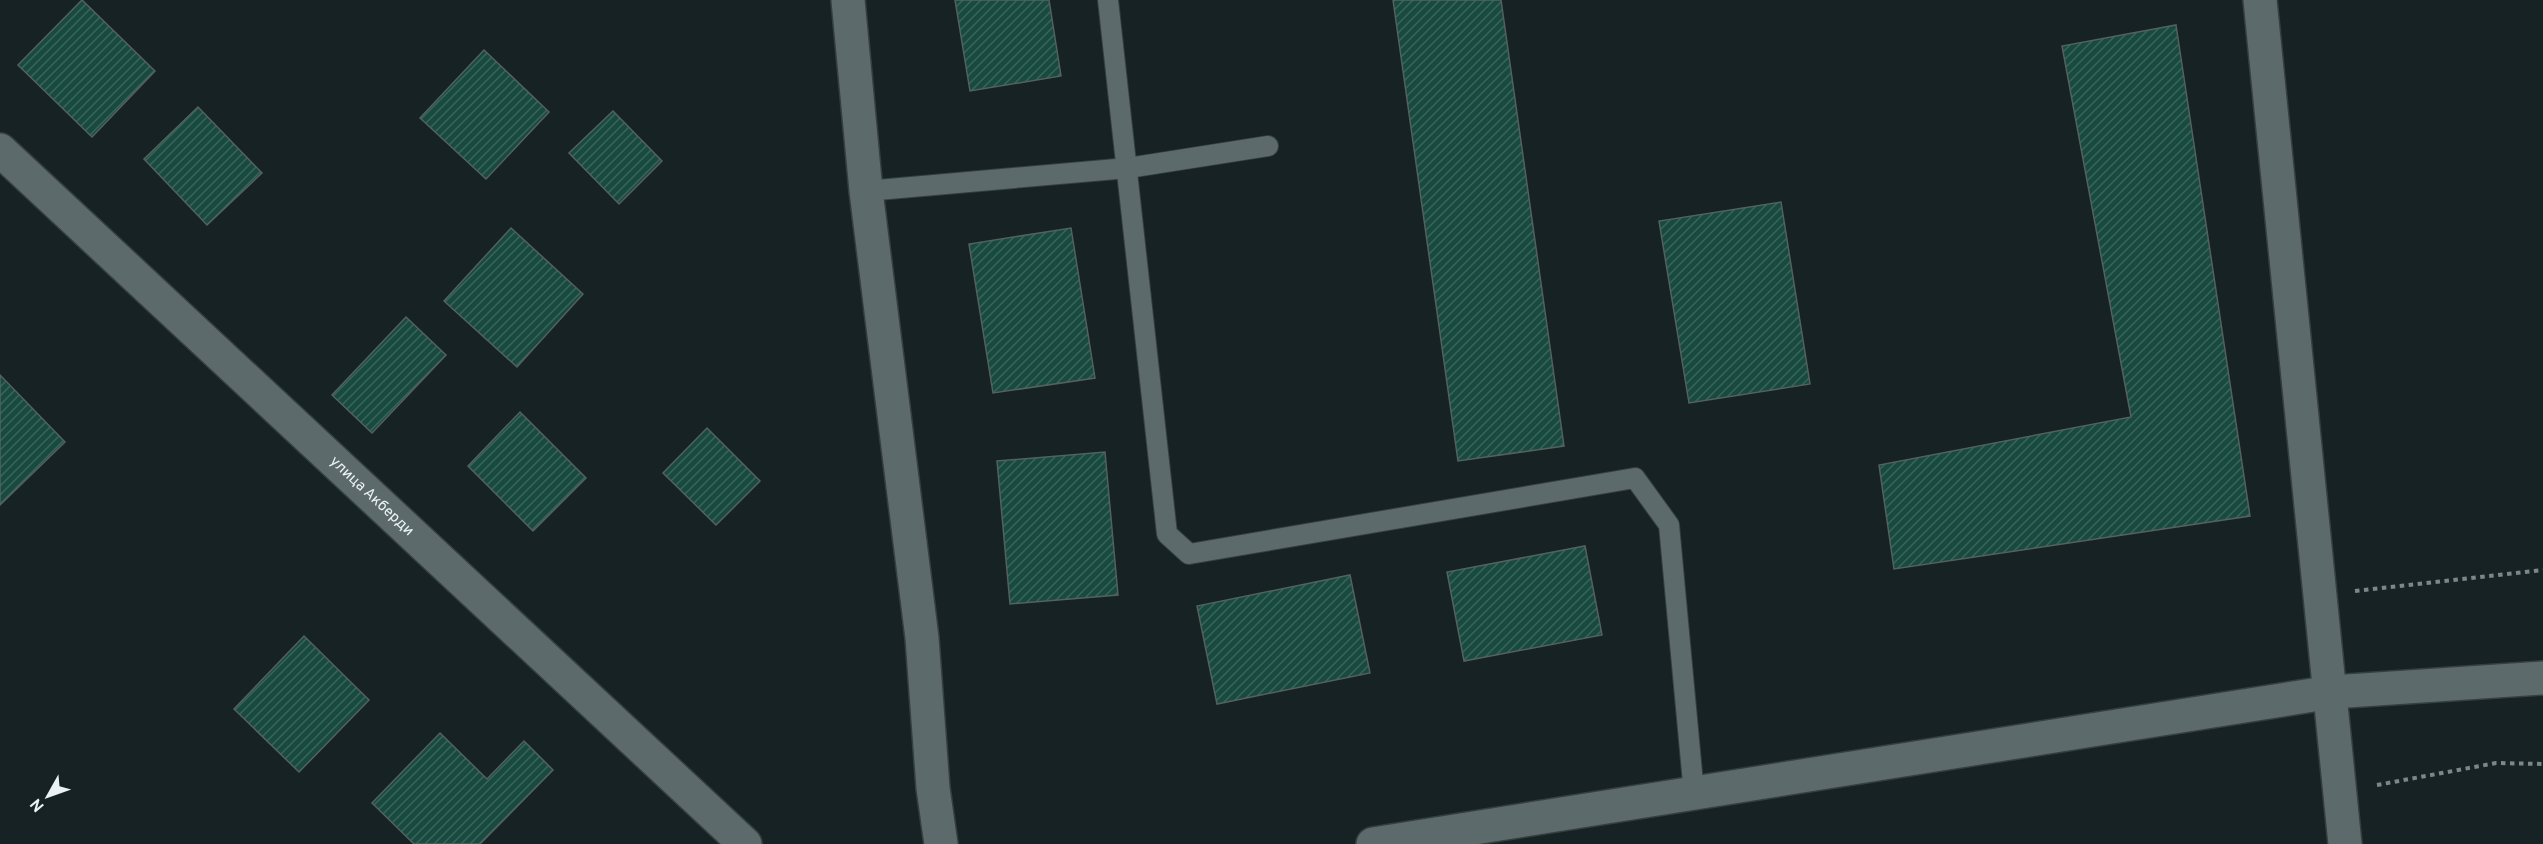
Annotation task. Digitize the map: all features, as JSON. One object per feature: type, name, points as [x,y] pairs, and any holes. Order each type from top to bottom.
[{"type":"street","points":[[848,0],[866,191],[920,626],[933,788],[941,844]]},
{"type":"street","points":[[2260,0],[2332,692],[2345,844]]},
{"type":"street","name":"улица Акберди","points":[[0,150],[745,844]]},
{"type":"street","points":[[1373,844],[2332,692],[2543,678]]},
{"type":"lane","points":[[1108,0],[1167,534],[1189,554],[1635,478],[1669,525],[1694,794]]},
{"type":"lane","points":[[866,191],[1128,168],[1268,146]]},
{"type":"path","points":[[2322,595],[2543,570]]},
{"type":"path","points":[[2341,791],[2496,763],[2543,764]]},
{"type":"building","points":[[82,0],[155,71],[92,137],[18,65]]},
{"type":"building","points":[[955,0],[1049,0],[1061,76],[970,91]]},
{"type":"building","points":[[1393,0],[1501,0],[1564,446],[1458,461]]},
{"type":"building","points":[[2176,25],[2250,516],[1894,569],[1879,465],[2131,417],[2062,46]]},
{"type":"building","points":[[484,50],[549,112],[486,179],[420,118]]},
{"type":"building","points":[[198,107],[262,173],[207,225],[144,159]]},
{"type":"building","points":[[613,111],[662,161],[619,204],[569,153]]},
{"type":"building","points":[[1781,202],[1810,384],[1689,403],[1659,221]]},
{"type":"building","points":[[511,228],[583,294],[517,367],[444,301]]},
{"type":"building","points":[[1071,228],[1095,378],[993,393],[969,244]]},
{"type":"building","points":[[406,317],[446,355],[372,433],[332,395]]},
{"type":"building","points":[[0,375],[65,442],[0,505]]},
{"type":"building","points":[[520,412],[586,478],[533,531],[468,466]]},
{"type":"building","points":[[707,428],[760,481],[716,525],[663,473]]},
{"type":"building","points":[[1105,452],[1118,595],[1010,604],[997,461]]},
{"type":"building","points":[[1585,546],[1602,635],[1464,661],[1447,572]]},
{"type":"building","points":[[1350,575],[1370,673],[1217,704],[1197,606]]},
{"type":"building","points":[[304,636],[369,700],[299,772],[234,709]]},
{"type":"building","points":[[440,733],[487,779],[524,741],[553,770],[480,844],[414,844],[372,803]]}]
